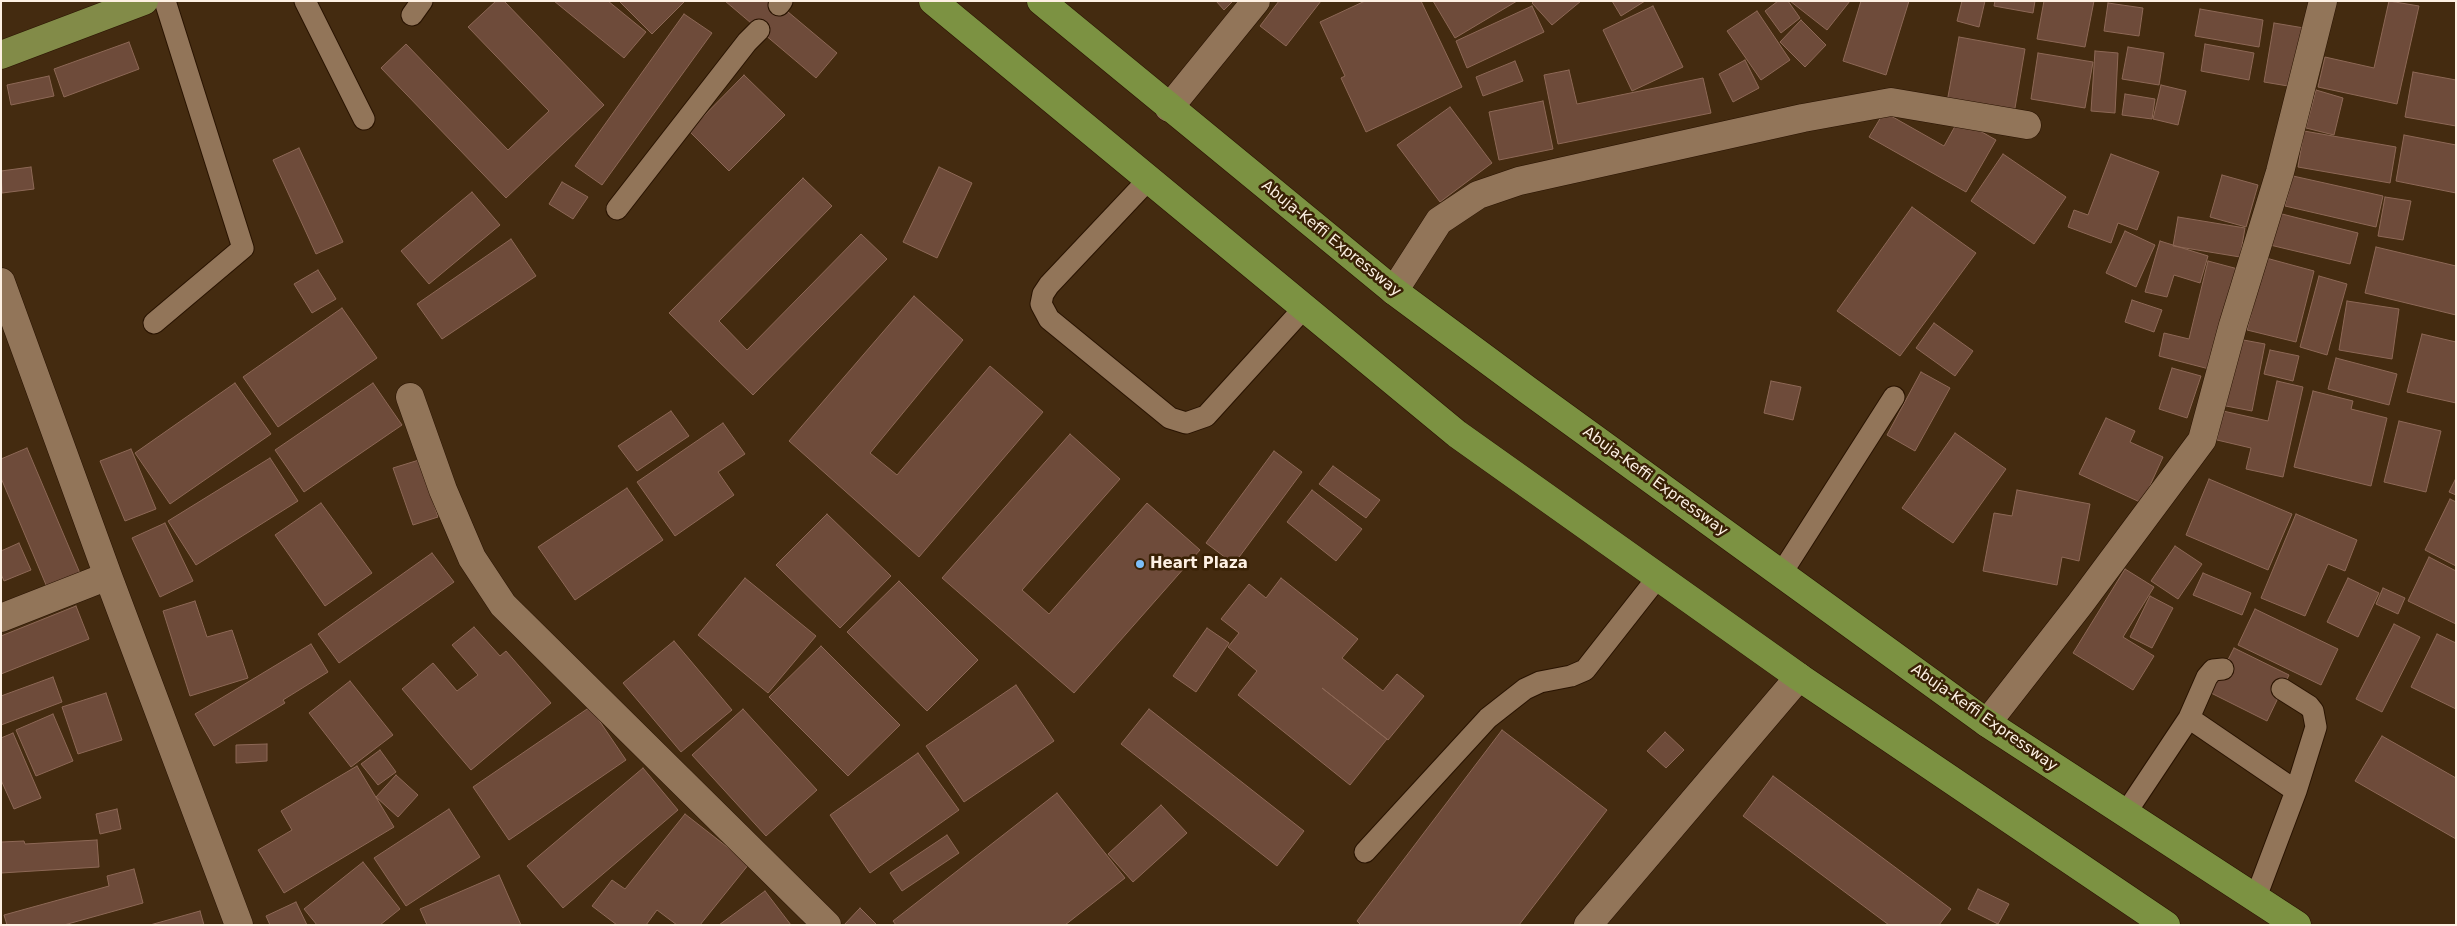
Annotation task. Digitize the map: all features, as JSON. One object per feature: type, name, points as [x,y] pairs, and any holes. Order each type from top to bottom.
[{"type":"highway","points":[[933,1],[1457,434],[1799,677],[2166,925]]},
{"type":"highway","name":"Abuja-Keffi Expressway","points":[[1041,1],[1394,291],[1986,723],[2297,925]]},
{"type":"main road","points":[[1,55],[144,1]]},
{"type":"street","points":[[1169,108],[1256,1]]},
{"type":"street","points":[[1986,723],[2080,604],[2202,440],[2233,325],[2280,172],[2323,1]]},
{"type":"street","points":[[1394,291],[1439,222],[1478,195],[1519,181],[1803,118],[1891,102],[2027,125]]},
{"type":"street","points":[[1,282],[238,925]]},
{"type":"street","points":[[410,397],[443,490],[472,558],[503,606],[826,925]]},
{"type":"street","points":[[1,618],[108,576]]},
{"type":"street","points":[[1588,925],[1799,677]]},
{"type":"lane","points":[[154,323],[243,248],[165,1]]},
{"type":"lane","points":[[305,1],[364,119]]},
{"type":"lane","points":[[617,209],[746,42],[759,30]]},
{"type":"lane","points":[[1148,180],[1049,285],[1043,294],[1041,304],[1049,318],[1155,406],[1170,418],[1186,423],[1206,416],[1304,308]]},
{"type":"lane","points":[[1781,574],[1894,397]]},
{"type":"lane","points":[[1365,852],[1488,718],[1525,689],[1540,682],[1571,676],[1585,670],[1658,577]]},
{"type":"lane","points":[[2125,814],[2189,718],[2207,677],[2214,670],[2223,669]]},
{"type":"lane","points":[[2256,897],[2296,791],[2316,722],[2309,706],[2282,689]]},
{"type":"lane","points":[[2189,718],[2296,791]]},
{"type":"building","points":[[496,1],[504,1],[604,105],[506,198],[381,68],[406,44],[508,150],[549,111],[468,27]]},
{"type":"building","points":[[554,1],[608,1],[646,32],[624,58]]},
{"type":"building","points":[[619,1],[685,1],[652,34]]},
{"type":"building","points":[[725,1],[775,1],[837,53],[816,78]]},
{"type":"building","points":[[1216,1],[1233,1],[1224,10]]},
{"type":"building","points":[[1279,1],[1321,1],[1286,46],[1260,26]]},
{"type":"building","points":[[1365,1],[1421,1],[1462,87],[1366,132],[1341,78],[1345,76],[1320,22]]},
{"type":"building","points":[[1433,1],[1517,1],[1455,38]]},
{"type":"building","points":[[1534,1],[1581,1],[1552,25],[1532,3]]},
{"type":"building","points":[[1612,1],[1645,1],[1621,16]]},
{"type":"building","points":[[1778,1],[1788,1],[1800,18],[1781,33],[1765,11]]},
{"type":"building","points":[[1790,1],[1850,1],[1827,30]]},
{"type":"building","points":[[1861,1],[1909,1],[1886,75],[1843,61]]},
{"type":"building","points":[[1962,1],[1985,1],[1979,27],[1957,21]]},
{"type":"building","points":[[1995,1],[2035,1],[2033,13],[1994,6]]},
{"type":"building","points":[[2044,1],[2094,1],[2085,47],[2037,39]]},
{"type":"building","points":[[2389,1],[2419,6],[2397,104],[2318,87],[2325,57],[2374,68]]},
{"type":"building","points":[[2108,3],[2143,8],[2139,36],[2104,31]]},
{"type":"building","points":[[1532,6],[1544,32],[1467,68],[1456,41]]},
{"type":"building","points":[[1653,6],[1683,67],[1632,91],[1603,30]]},
{"type":"building","points":[[2200,9],[2263,20],[2259,47],[2195,36]]},
{"type":"building","points":[[1757,11],[1790,60],[1761,80],[1727,31]]},
{"type":"building","points":[[684,14],[712,33],[602,185],[575,166]]},
{"type":"building","points":[[1801,20],[1826,45],[1805,67],[1780,42]]},
{"type":"building","points":[[2274,23],[2304,28],[2294,87],[2264,82]]},
{"type":"building","points":[[1959,37],[2025,49],[2014,114],[1947,102]]},
{"type":"building","points":[[129,42],[139,69],[64,97],[54,69]]},
{"type":"building","points":[[2205,44],[2254,53],[2249,80],[2201,71]]},
{"type":"building","points":[[2128,47],[2164,53],[2159,85],[2122,79]]},
{"type":"building","points":[[2095,51],[2118,53],[2115,113],[2091,111]]},
{"type":"building","points":[[2038,53],[2093,62],[2085,108],[2031,99]]},
{"type":"building","points":[[1745,60],[1759,88],[1733,102],[1719,74]]},
{"type":"building","points":[[1515,61],[1523,81],[1483,96],[1476,77]]},
{"type":"building","points":[[1569,70],[1577,104],[1703,78],[1711,113],[1558,144],[1544,75]]},
{"type":"building","points":[[2413,72],[2456,80],[2456,126],[2405,117]]},
{"type":"building","points":[[744,75],[785,115],[729,171],[689,131]]},
{"type":"building","points":[[49,76],[54,96],[11,105],[7,85]]},
{"type":"building","points":[[2161,85],[2186,91],[2178,125],[2153,119]]},
{"type":"building","points":[[2316,90],[2343,98],[2334,135],[2306,128]]},
{"type":"building","points":[[2125,94],[2155,99],[2152,119],[2122,115]]},
{"type":"building","points":[[1543,101],[1553,149],[1499,160],[1489,112]]},
{"type":"building","points":[[1450,107],[1492,163],[1440,202],[1397,145]]},
{"type":"building","points":[[1884,112],[1944,146],[1959,119],[1996,140],[1966,192],[1869,137]]},
{"type":"building","points":[[2304,131],[2396,147],[2390,183],[2298,167]]},
{"type":"building","points":[[2404,135],[2456,145],[2456,193],[2396,181]]},
{"type":"building","points":[[299,148],[343,242],[316,254],[273,160]]},
{"type":"building","points":[[2003,154],[2066,197],[2034,244],[1971,201]]},
{"type":"building","points":[[2111,154],[2159,172],[2137,230],[2118,223],[2111,243],[2068,227],[2074,210],[2088,215]]},
{"type":"building","points":[[31,167],[34,189],[2,193],[1,171]]},
{"type":"building","points":[[939,167],[972,183],[937,258],[903,242]]},
{"type":"building","points":[[2222,175],[2258,185],[2246,227],[2210,217]]},
{"type":"building","points":[[2293,176],[2383,196],[2376,227],[2285,206]]},
{"type":"building","points":[[803,178],[832,206],[719,321],[747,350],[861,234],[887,259],[753,395],[669,313]]},
{"type":"building","points":[[562,182],[588,197],[573,219],[549,204]]},
{"type":"building","points":[[472,192],[500,225],[429,284],[401,251]]},
{"type":"building","points":[[2385,197],[2411,201],[2403,240],[2378,236]]},
{"type":"building","points":[[1912,207],[1976,253],[1900,356],[1837,311]]},
{"type":"building","points":[[2278,213],[2358,233],[2350,264],[2270,245]]},
{"type":"building","points":[[2178,217],[2245,228],[2240,257],[2173,246]]},
{"type":"building","points":[[2125,231],[2155,245],[2136,287],[2106,273]]},
{"type":"building","points":[[511,239],[536,276],[442,339],[417,304]]},
{"type":"building","points":[[2160,241],[2208,256],[2200,283],[2174,275],[2167,297],[2145,292]]},
{"type":"building","points":[[2376,247],[2456,266],[2456,315],[2365,293]]},
{"type":"building","points":[[2266,258],[2314,271],[2296,342],[2247,330]]},
{"type":"building","points":[[2208,261],[2238,269],[2213,370],[2159,356],[2164,333],[2189,339]]},
{"type":"building","points":[[318,270],[336,299],[312,313],[294,284]]},
{"type":"building","points":[[2319,276],[2347,284],[2327,355],[2300,347]]},
{"type":"building","points":[[914,296],[963,340],[870,453],[897,475],[990,366],[1043,412],[919,557],[789,441]]},
{"type":"building","points":[[2132,300],[2162,310],[2154,332],[2125,322]]},
{"type":"building","points":[[2347,301],[2399,309],[2392,359],[2339,350]]},
{"type":"building","points":[[342,308],[377,358],[278,427],[243,377]]},
{"type":"building","points":[[1934,323],[1973,351],[1955,376],[1916,348]]},
{"type":"building","points":[[2422,334],[2456,342],[2456,403],[2407,392]]},
{"type":"building","points":[[2238,339],[2265,344],[2252,411],[2226,406]]},
{"type":"building","points":[[2270,350],[2299,356],[2293,381],[2264,374]]},
{"type":"building","points":[[2336,358],[2397,374],[2389,405],[2328,389]]},
{"type":"building","points":[[2172,368],[2201,376],[2187,418],[2159,409]]},
{"type":"building","points":[[1921,372],[1950,388],[1915,451],[1887,435]]},
{"type":"building","points":[[1771,381],[1801,387],[1793,420],[1764,413]]},
{"type":"building","points":[[2277,381],[2303,387],[2283,477],[2246,469],[2251,448],[2217,440],[2223,411],[2268,421]]},
{"type":"building","points":[[235,383],[271,434],[170,504],[135,453]]},
{"type":"building","points":[[373,383],[402,425],[304,492],[275,450]]},
{"type":"building","points":[[2313,391],[2353,401],[2351,409],[2387,418],[2371,486],[2294,467]]},
{"type":"building","points":[[671,411],[689,436],[637,471],[618,446]]},
{"type":"building","points":[[2106,418],[2135,431],[2130,442],[2163,457],[2142,503],[2079,474]]},
{"type":"building","points":[[2399,421],[2441,431],[2426,492],[2384,482]]},
{"type":"building","points":[[723,423],[745,454],[718,472],[734,495],[675,536],[637,482]]},
{"type":"building","points":[[1955,433],[2006,469],[1953,543],[1902,508]]},
{"type":"building","name":"Heart Plaza","points":[[1070,434],[1120,479],[1022,590],[1049,614],[1147,503],[1200,550],[1074,693],[942,578]]},
{"type":"building","points":[[27,448],[82,578],[49,592],[1,478],[1,459]]},
{"type":"building","points":[[131,449],[156,509],[125,521],[100,461]]},
{"type":"building","points":[[1274,451],[1302,472],[1234,564],[1206,543]]},
{"type":"building","points":[[270,458],[298,501],[196,565],[168,521]]},
{"type":"building","points":[[419,460],[438,517],[413,525],[393,468]]},
{"type":"building","points":[[1333,466],[1380,500],[1366,518],[1319,484]]},
{"type":"building","points":[[2456,478],[2456,495],[2449,492]]},
{"type":"building","points":[[2209,479],[2292,514],[2268,570],[2186,535]]},
{"type":"building","points":[[627,488],[663,540],[575,600],[538,547]]},
{"type":"building","points":[[1312,490],[1362,529],[1336,561],[1287,522]]},
{"type":"building","points":[[2017,490],[2090,504],[2079,561],[2062,557],[2057,585],[1983,571],[1994,513],[2012,516]]},
{"type":"building","points":[[2450,499],[2456,502],[2456,566],[2425,550]]},
{"type":"building","points":[[321,503],[372,573],[325,606],[275,535]]},
{"type":"building","points":[[827,514],[891,576],[840,628],[776,565]]},
{"type":"building","points":[[2296,514],[2357,540],[2345,571],[2328,564],[2305,616],[2261,598]]},
{"type":"building","points":[[165,523],[193,581],[160,597],[132,538]]},
{"type":"building","points":[[19,543],[31,570],[4,581],[1,574],[1,551]]},
{"type":"building","points":[[2175,546],[2202,564],[2178,599],[2151,581]]},
{"type":"building","points":[[432,553],[454,582],[339,663],[318,634]]},
{"type":"building","points":[[2429,557],[2456,571],[2456,624],[2408,601]]},
{"type":"building","points":[[2125,569],[2154,587],[2123,637],[2154,656],[2133,690],[2073,653]]},
{"type":"building","points":[[2203,573],[2251,593],[2242,615],[2193,595]]},
{"type":"building","points":[[745,578],[816,636],[768,693],[698,635]]},
{"type":"building","points":[[1281,578],[1358,639],[1342,658],[1383,691],[1397,674],[1424,696],[1350,785],[1238,695],[1257,671],[1228,647],[1239,633],[1221,619],[1249,584],[1266,598]]},
{"type":"building","points":[[2348,578],[2379,593],[2358,637],[2327,622]]},
{"type":"building","points":[[899,581],[978,660],[927,711],[847,632]]},
{"type":"building","points":[[2383,588],[2405,598],[2398,614],[2376,604]]},
{"type":"building","points":[[2150,596],[2173,608],[2152,648],[2130,637]]},
{"type":"building","points":[[195,601],[207,637],[232,630],[248,678],[190,696],[163,611]]},
{"type":"building","points":[[76,606],[89,639],[1,674],[1,636]]},
{"type":"building","points":[[2255,609],[2338,649],[2321,685],[2238,645]]},
{"type":"building","points":[[2394,624],[2420,637],[2382,712],[2356,699]]},
{"type":"building","points":[[474,627],[500,656],[506,651],[551,703],[471,770],[402,689],[433,663],[457,691],[478,675],[452,645]]},
{"type":"building","points":[[1207,628],[1229,643],[1196,692],[1173,676]]},
{"type":"building","points":[[2437,634],[2456,643],[2456,709],[2411,687]]},
{"type":"building","points":[[674,641],[732,710],[681,752],[623,683]]},
{"type":"building","points":[[311,644],[328,672],[283,700],[285,703],[214,746],[195,714]]},
{"type":"building","points":[[821,646],[900,725],[848,776],[769,697]]},
{"type":"building","points":[[2234,648],[2289,675],[2267,721],[2211,693]]},
{"type":"building","points":[[53,677],[62,702],[1,725],[1,696]]},
{"type":"building","points":[[350,681],[393,735],[351,767],[309,713]]},
{"type":"building","points":[[1016,685],[1054,741],[964,802],[926,746]]},
{"type":"building","points":[[106,693],[122,740],[78,754],[62,707]]},
{"type":"building","points":[[590,707],[626,760],[509,840],[473,787]]},
{"type":"building","points":[[743,709],[817,790],[766,836],[692,755]]},
{"type":"building","points":[[1149,709],[1304,831],[1277,866],[1121,744]]},
{"type":"building","points":[[53,714],[73,761],[36,776],[16,730]]},
{"type":"building","points":[[1502,730],[1607,810],[1519,925],[1361,925],[1357,921]]},
{"type":"building","points":[[1665,732],[1684,750],[1666,768],[1647,751]]},
{"type":"building","points":[[13,733],[41,798],[14,809],[1,780],[1,738]]},
{"type":"building","points":[[2382,736],[2456,778],[2456,839],[2355,781]]},
{"type":"building","points":[[267,744],[267,761],[236,763],[236,745]]},
{"type":"building","points":[[380,750],[396,772],[378,785],[361,764]]},
{"type":"building","points":[[918,753],[959,810],[870,873],[830,815]]},
{"type":"building","points":[[357,766],[394,827],[284,893],[258,850],[292,830],[281,811]]},
{"type":"building","points":[[643,768],[678,810],[563,908],[527,866]]},
{"type":"building","points":[[396,775],[418,795],[398,817],[376,797]]},
{"type":"building","points":[[1773,776],[1951,909],[1939,925],[1889,925],[1743,816]]},
{"type":"building","points":[[1057,793],[1125,878],[1065,925],[896,925],[893,921]]},
{"type":"building","points":[[1161,805],[1187,833],[1133,882],[1108,854]]},
{"type":"building","points":[[117,809],[121,829],[100,834],[96,814]]},
{"type":"building","points":[[449,809],[480,857],[406,906],[374,858]]},
{"type":"building","points":[[685,814],[749,864],[700,925],[677,925],[657,910],[646,925],[617,925],[592,906],[612,880],[625,889]]},
{"type":"building","points":[[947,835],[959,853],[902,891],[890,873]]},
{"type":"building","points":[[97,840],[99,867],[1,873],[1,842],[24,841],[25,844]]},
{"type":"building","points":[[363,862],[400,909],[380,925],[317,925],[304,909]]},
{"type":"building","points":[[134,869],[143,903],[64,925],[7,925],[4,915],[109,886],[107,876]]},
{"type":"building","points":[[499,875],[521,925],[427,925],[420,909]]},
{"type":"building","points":[[1978,889],[2009,904],[1998,924],[1968,909]]},
{"type":"building","points":[[765,891],[791,925],[719,925]]},
{"type":"building","points":[[296,902],[307,925],[270,925],[266,916]]},
{"type":"building","points":[[860,908],[877,925],[844,925]]},
{"type":"building","points":[[200,911],[204,925],[150,925]]},
{"type":"place","name":"Heart Plaza","points":[[1140,564]]}]
